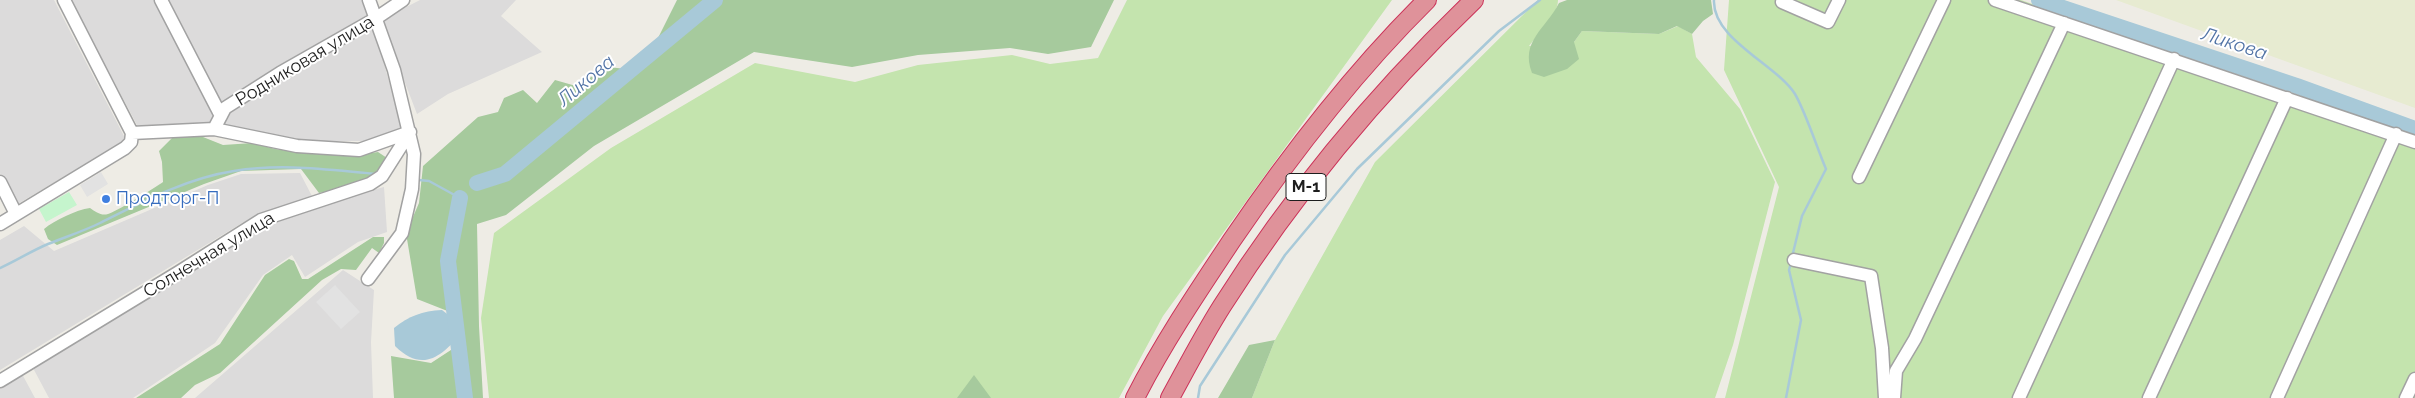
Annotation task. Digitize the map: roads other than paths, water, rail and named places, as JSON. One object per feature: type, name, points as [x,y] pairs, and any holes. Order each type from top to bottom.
[{"type":"highway","name":"М-1","points":[[1135,398],[1198,290],[1275,178],[1353,79],[1427,0]]},
{"type":"highway","name":"М-1","points":[[1170,398],[1222,306],[1297,197],[1375,103],[1428,44],[1474,0]]},
{"type":"street","points":[[0,224],[125,148],[130,142],[132,133],[64,0]]},
{"type":"street","points":[[161,0],[221,116]]},
{"type":"street","points":[[368,279],[402,232],[412,189],[414,154],[394,70],[369,0]]},
{"type":"street","name":"Родниковая улица","points":[[214,129],[225,108],[280,73],[375,19],[403,0]]},
{"type":"street","points":[[1782,2],[1828,22],[1839,0]]},
{"type":"street","points":[[1860,177],[1944,0]]},
{"type":"street","points":[[1995,0],[2415,142]]},
{"type":"street","points":[[1894,398],[1896,371],[1915,339],[2064,23]]},
{"type":"street","points":[[2019,398],[2174,59]]},
{"type":"street","points":[[2149,398],[2287,98]]},
{"type":"street","points":[[132,133],[214,129],[297,146],[359,150],[410,132]]},
{"type":"street","name":"Солнечная улица","points":[[0,381],[261,220],[370,184],[382,176],[410,132]]},
{"type":"street","points":[[2277,398],[2396,134]]},
{"type":"street","points":[[0,182],[16,214]]},
{"type":"street","points":[[1794,260],[1871,276],[1882,348],[1885,398]]},
{"type":"street","points":[[2406,398],[2415,379]]},
{"type":"water","points":[[442,310],[451,317],[462,332],[447,349],[439,355],[423,360],[414,359],[395,346],[394,328],[416,315]]},
{"type":"waterway","name":"Ликова","points":[[477,183],[505,174],[715,0]]},
{"type":"waterway","points":[[1198,398],[1200,386],[1285,255],[1357,169],[1499,31],[1540,0]]},
{"type":"waterway","points":[[1714,0],[1716,14],[1723,27],[1747,51],[1786,83],[1795,94],[1826,169],[1802,216],[1792,257]]},
{"type":"waterway","name":"Ликова","points":[[2039,0],[2297,86],[2415,129]]},
{"type":"waterway","points":[[0,268],[42,247],[94,226],[165,192],[216,174],[288,167],[378,174]]},
{"type":"waterway","points":[[419,180],[429,181],[460,198]]},
{"type":"waterway","name":"Ликова","points":[[460,198],[448,261],[465,398]]},
{"type":"waterway","points":[[1786,398],[1801,320],[1789,270],[1791,263]]},
{"type":"place","name":"Продторг-П","points":[[106,199]]}]
